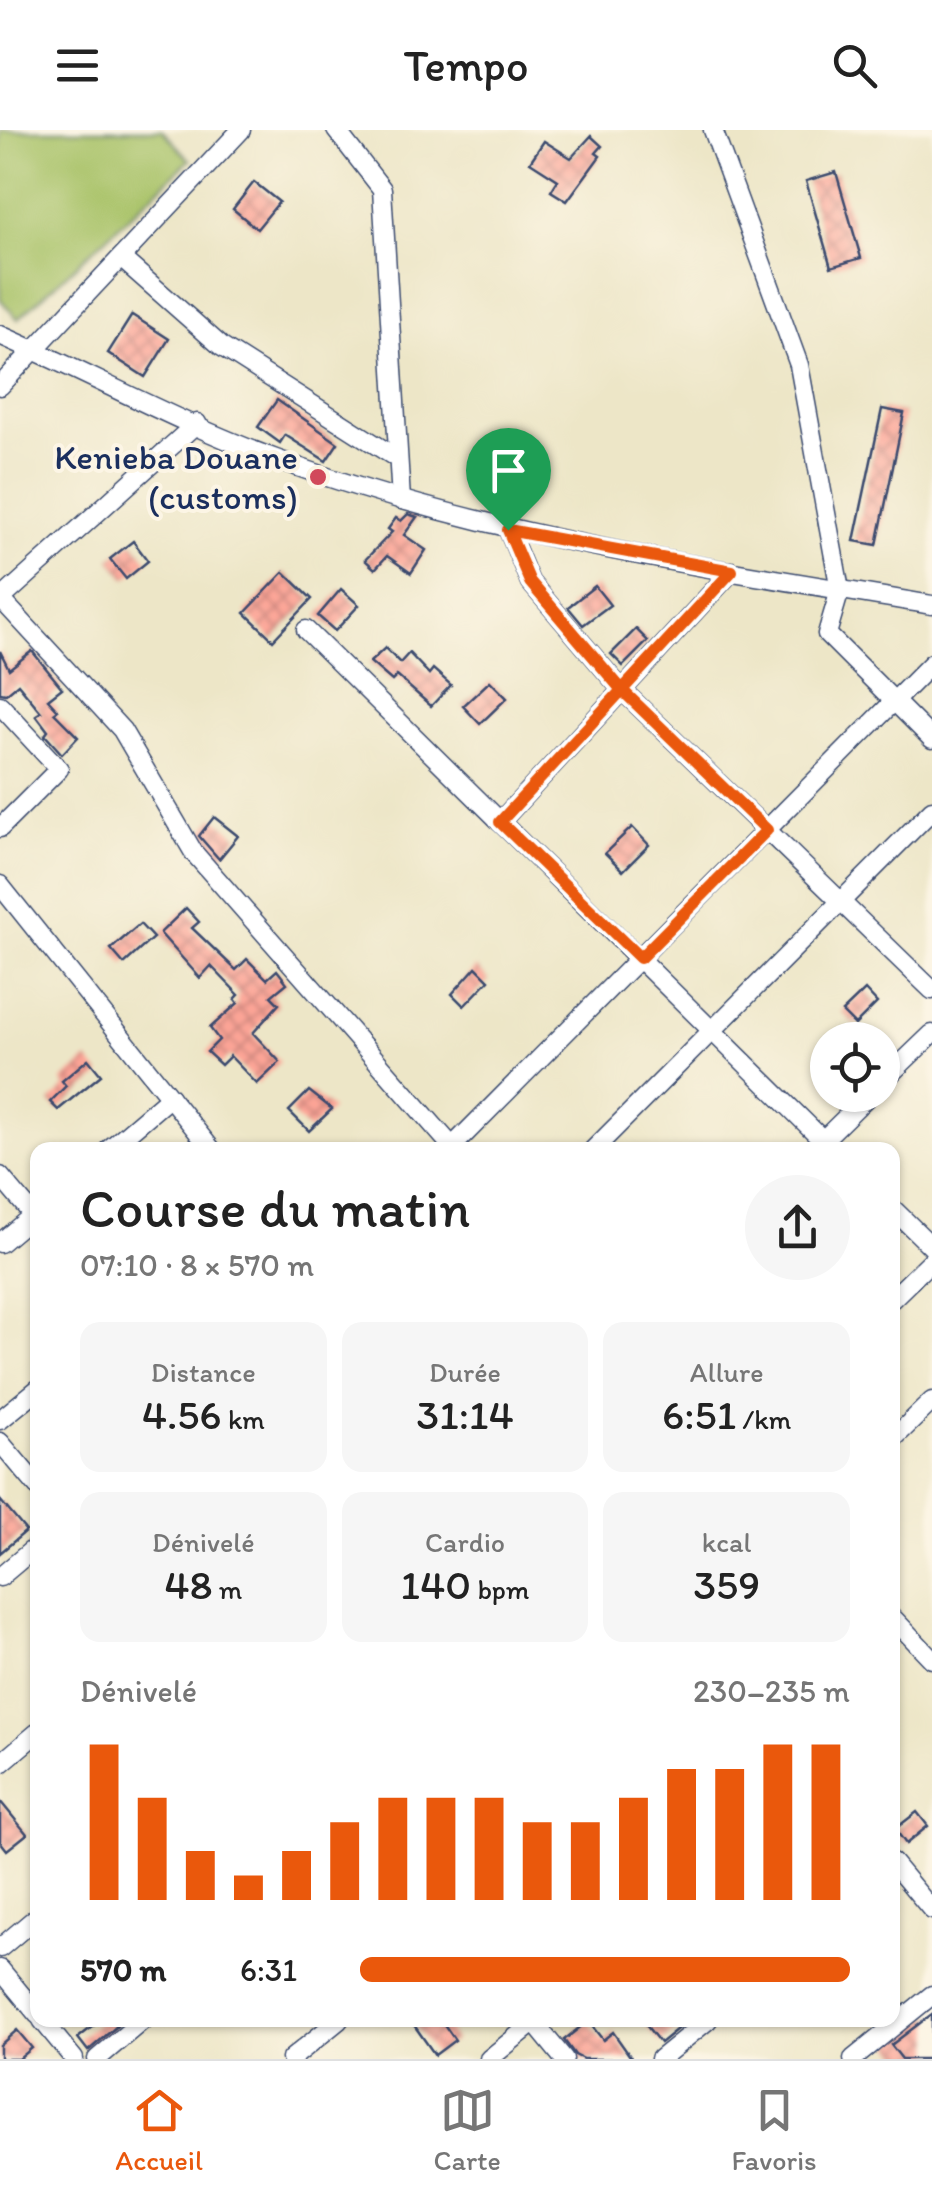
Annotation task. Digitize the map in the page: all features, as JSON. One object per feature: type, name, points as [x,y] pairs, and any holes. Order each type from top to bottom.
[{"type":"street","points":[[0,386],[241,130]]},
{"type":"street","points":[[336,130],[382,190],[401,500]]},
{"type":"street","points":[[713,130],[799,365],[840,590],[826,634],[932,739]]},
{"type":"street","points":[[122,258],[222,347],[398,459]]},
{"type":"street","points":[[0,334],[273,458],[401,500],[508,530],[932,606]]},
{"type":"street","points":[[196,424],[1,600],[122,730],[194,853],[448,1142]]},
{"type":"street","points":[[508,530],[530,582],[622,690],[932,990]]},
{"type":"street","points":[[500,822],[732,571]]},
{"type":"street","points":[[306,630],[640,958],[818,1142]]},
{"type":"street","points":[[461,1142],[932,663]]},
{"type":"street","points":[[0,705],[60,769],[0,828]]},
{"type":"street","points":[[601,1142],[932,810]]},
{"type":"street","points":[[2,891],[206,1142]]},
{"type":"street","points":[[900,1065],[932,1034]]},
{"type":"street","points":[[117,1142],[170,1097]]},
{"type":"street","points":[[828,1142],[855,1112]]},
{"type":"street","points":[[0,1176],[30,1208]]},
{"type":"street","points":[[900,1216],[932,1247]]},
{"type":"street","points":[[0,1243],[30,1217]]},
{"type":"street","points":[[900,1291],[932,1260]]},
{"type":"street","points":[[0,1420],[30,1396]]},
{"type":"street","points":[[900,1432],[932,1401]]},
{"type":"street","points":[[0,1442],[30,1477]]},
{"type":"street","points":[[0,1576],[30,1552]]},
{"type":"street","points":[[900,1625],[932,1659]]},
{"type":"street","points":[[0,1764],[30,1739]]},
{"type":"street","points":[[900,1872],[932,1910]]},
{"type":"street","points":[[0,1948],[30,1923]]},
{"type":"street","points":[[0,1969],[30,2005]]},
{"type":"street","points":[[900,2021],[932,1995]]},
{"type":"street","points":[[48,2027],[74,2059]]},
{"type":"street","points":[[97,2059],[135,2027]]},
{"type":"street","points":[[291,2059],[330,2027]]},
{"type":"street","points":[[489,2059],[527,2027]]},
{"type":"street","points":[[539,2027],[564,2059]]},
{"type":"street","points":[[660,2059],[699,2027]]},
{"type":"street","points":[[853,2059],[892,2027]]},
{"type":"green space","points":[[0,130],[162,130],[190,160],[18,319],[0,299]]},
{"type":"building","points":[[591,136],[602,146],[596,153],[600,156],[567,201],[551,191],[558,180],[530,162],[544,141],[571,158]]},
{"type":"building","points":[[836,172],[861,258],[831,267],[806,181]]},
{"type":"building","points":[[254,182],[279,202],[257,229],[233,209]]},
{"type":"building","points":[[132,315],[169,339],[145,377],[108,353]]},
{"type":"building","points":[[277,400],[338,443],[326,461],[285,435],[280,443],[258,427]]},
{"type":"building","points":[[882,409],[904,413],[877,545],[854,541]]},
{"type":"building","points":[[408,514],[417,517],[404,535],[426,550],[411,573],[387,556],[375,569],[365,560],[392,532],[388,529],[396,518],[401,521]]},
{"type":"building","points":[[133,541],[148,561],[126,579],[110,559]]},
{"type":"building","points":[[284,572],[312,599],[273,640],[245,613]]},
{"type":"building","points":[[595,586],[610,605],[583,625],[568,607]]},
{"type":"building","points":[[341,589],[359,605],[335,631],[318,616]]},
{"type":"building","points":[[636,629],[648,641],[623,666],[611,654]]},
{"type":"building","points":[[385,648],[400,663],[409,653],[429,674],[433,669],[451,685],[431,706],[397,676],[392,681],[370,662]]},
{"type":"building","points":[[0,651],[9,669],[32,651],[62,688],[48,699],[58,710],[54,713],[78,737],[62,754],[45,735],[48,731],[36,715],[41,712],[18,684],[6,694],[0,693]]},
{"type":"building","points":[[490,681],[507,698],[480,724],[463,706]]},
{"type":"building","points":[[214,817],[238,836],[219,859],[199,836]]},
{"type":"building","points":[[632,827],[649,845],[623,871],[605,853]]},
{"type":"building","points":[[186,908],[199,922],[192,928],[236,970],[247,959],[267,979],[277,970],[287,983],[271,996],[279,1004],[253,1033],[280,1062],[257,1084],[230,1056],[221,1065],[207,1052],[219,1040],[210,1028],[238,1003],[235,999],[239,995],[211,966],[200,978],[160,933]]},
{"type":"building","points":[[140,924],[153,938],[124,964],[111,949]]},
{"type":"building","points":[[476,967],[489,980],[464,1006],[452,994]]},
{"type":"building","points":[[865,990],[877,1003],[858,1022],[852,1022],[842,1012]]},
{"type":"building","points":[[88,1059],[101,1075],[58,1110],[50,1102],[66,1086],[62,1081]]},
{"type":"building","points":[[309,1091],[332,1109],[309,1131],[289,1111]]},
{"type":"building","points":[[0,1500],[26,1531],[0,1553]]},
{"type":"building","points":[[0,1801],[27,1834],[7,1850],[0,1841]]},
{"type":"building","points":[[917,1812],[928,1826],[906,1844],[900,1836],[900,1825]]},
{"type":"building","points":[[932,2014],[932,2059],[902,2059],[891,2045]]},
{"type":"building","points":[[92,2027],[116,2027],[88,2051],[78,2038]]},
{"type":"building","points":[[415,2027],[446,2027],[455,2040],[435,2055]]},
{"type":"building","points":[[580,2027],[593,2027],[603,2040],[613,2032],[632,2059],[583,2059],[564,2040]]},
{"type":"building","points":[[647,2027],[679,2027],[660,2043]]},
{"type":"building","points":[[17,2030],[32,2048],[19,2059],[0,2059],[0,2045]]},
{"type":"place","name":"Kenieba Douane (customs)","points":[[318,477]]},
{"type":"route","points":[[508,530],[530,582],[622,690],[500,822],[640,958],[767,830],[622,690],[732,571],[508,530]]}]
